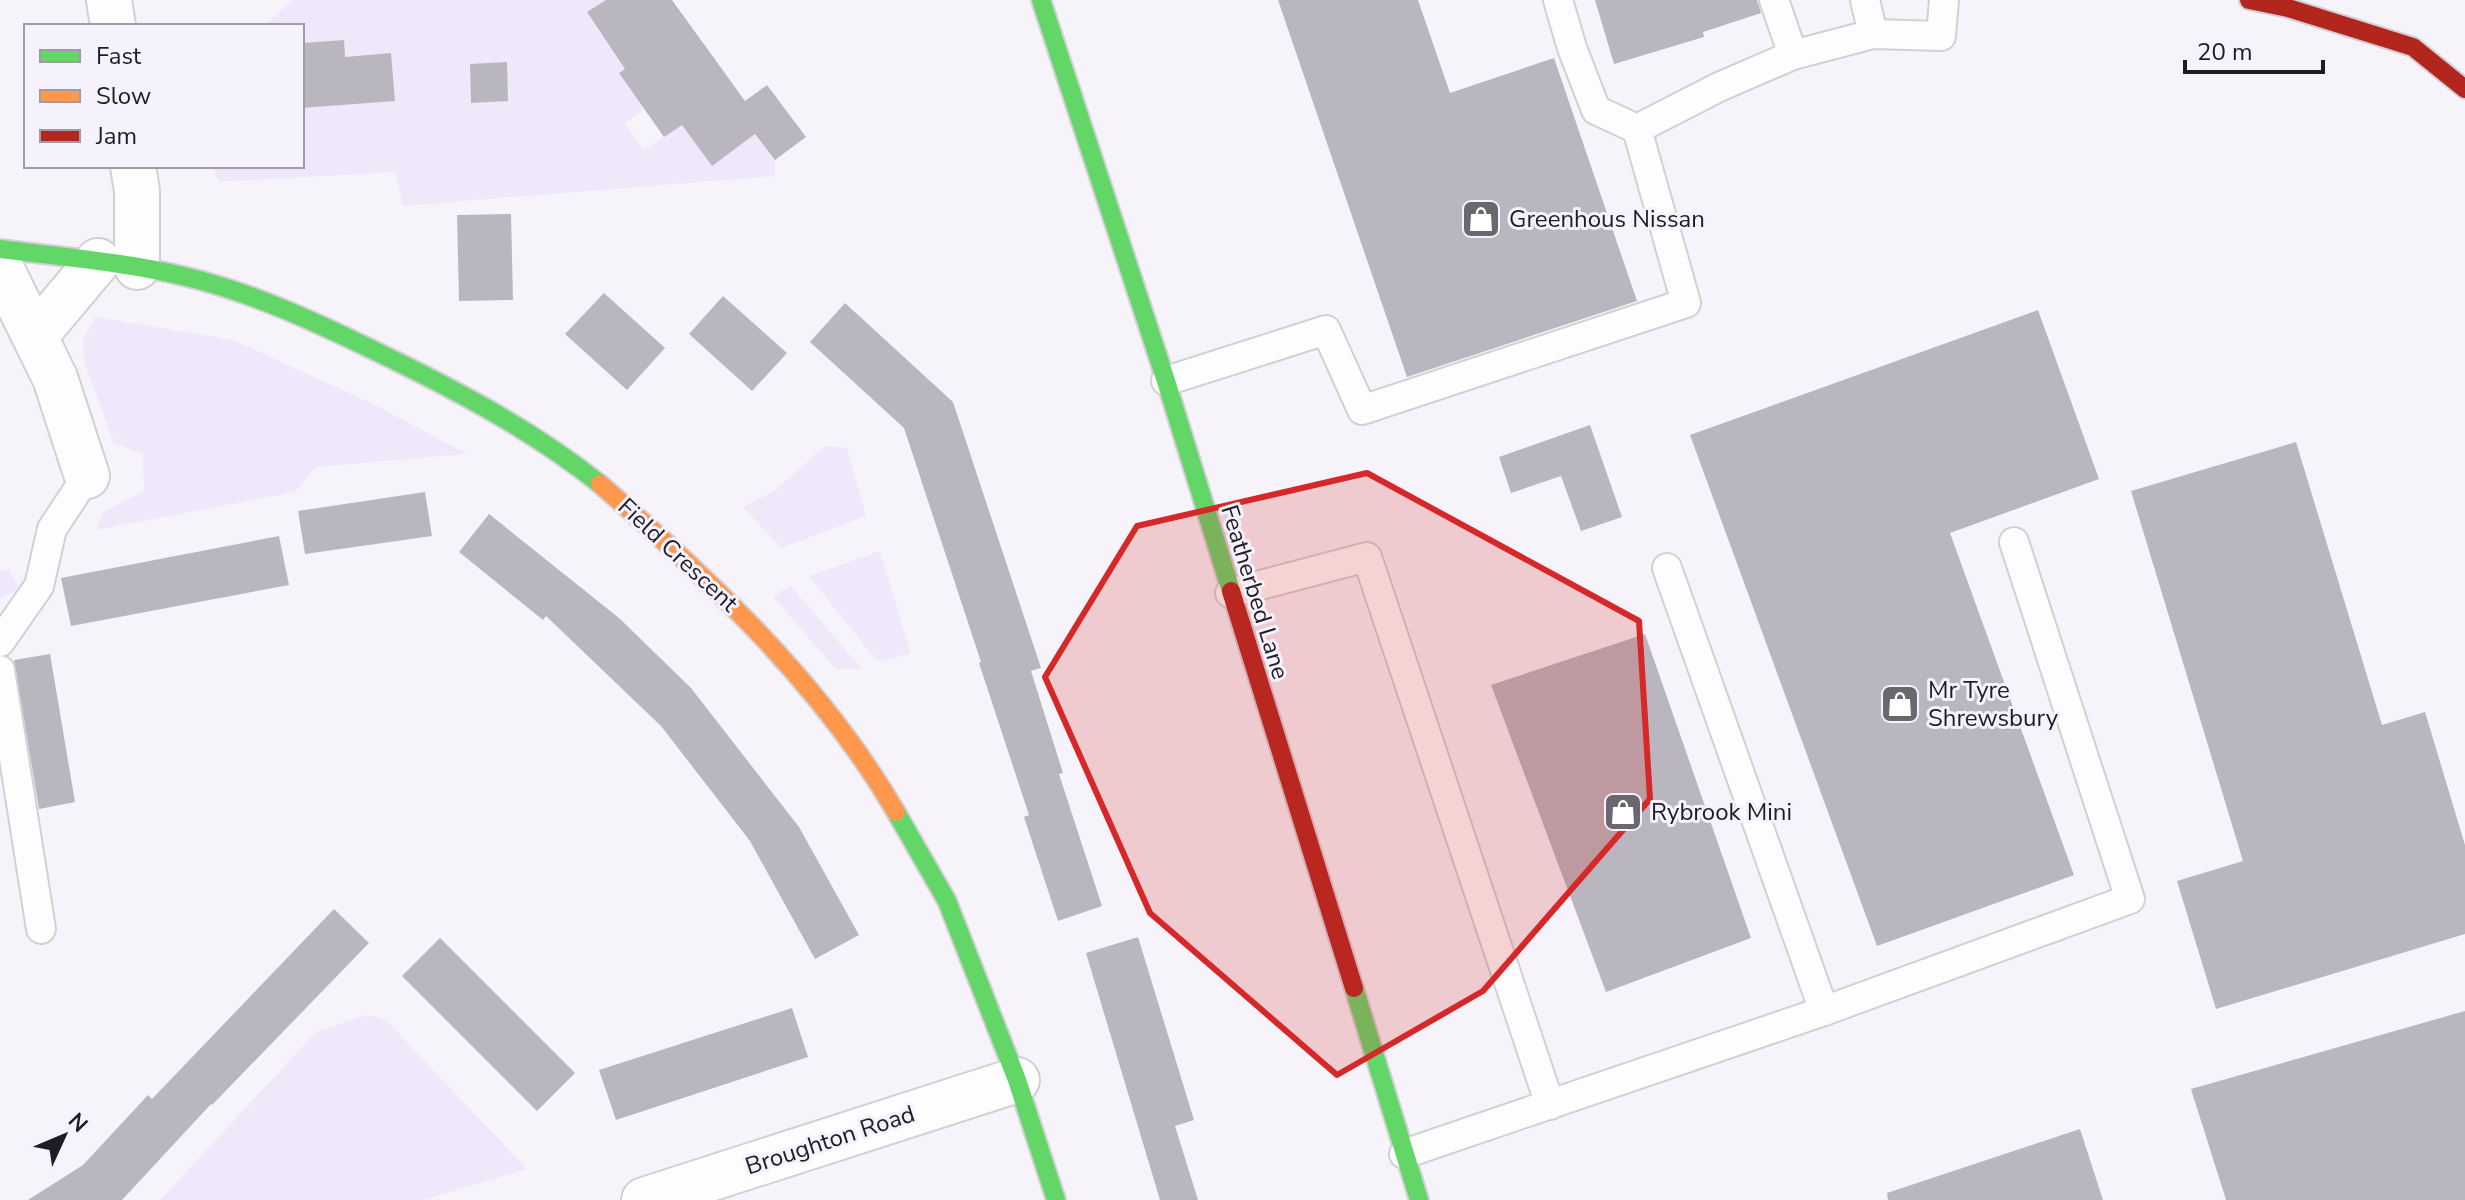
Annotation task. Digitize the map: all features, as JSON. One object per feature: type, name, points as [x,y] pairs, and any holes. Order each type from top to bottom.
[{"type":"street","points":[[109,0],[113,24]]},
{"type":"street","name":"Featherbed Lane","points":[[1041,0],[1166,381],[1419,1200]]},
{"type":"street","points":[[2249,0],[2288,8],[2413,47],[2465,89]]},
{"type":"street","points":[[35,336],[118,264],[137,191],[133,168]]},
{"type":"street","name":"Field Crescent","points":[[0,249],[118,264],[187,277],[240,293],[325,327],[423,374],[532,434],[598,482],[667,542],[779,652],[885,794],[947,901],[1017,1080],[1056,1200]]},
{"type":"street","points":[[0,266],[55,378],[87,476]]},
{"type":"street","name":"Broughton Road","points":[[644,1200],[1017,1080]]},
{"type":"lane","points":[[1166,381],[1326,330],[1362,410],[1686,303],[1637,129],[1596,110],[1572,48],[1558,0]]},
{"type":"lane","points":[[1774,0],[1793,55]]},
{"type":"lane","points":[[1865,0],[1873,34]]},
{"type":"lane","points":[[1637,129],[1719,87],[1793,55],[1873,34],[1941,36],[1944,0]]},
{"type":"lane","points":[[0,642],[39,586],[52,529],[87,476]]},
{"type":"lane","points":[[1404,1154],[1824,1011],[2130,899],[2014,542]]},
{"type":"lane","points":[[1230,593],[1367,557],[1550,1105]]},
{"type":"lane","points":[[1667,568],[1824,1011]]},
{"type":"lane","points":[[0,670],[41,929]]},
{"type":"highlighted area","points":[[1367,473],[1639,621],[1650,799],[1483,991],[1337,1075],[1150,913],[1045,677],[1137,526]]},
{"type":"shaded area","points":[[292,0],[606,0],[587,13],[603,37],[646,54],[619,73],[644,109],[625,123],[644,150],[694,116],[701,127],[690,136],[712,166],[755,134],[775,160],[775,176],[403,206],[395,172],[219,182],[213,168],[304,168],[304,108],[395,101],[391,53],[345,57],[343,40],[304,43],[304,24],[266,24]]},
{"type":"shaded area","points":[[95,317],[233,340],[375,405],[467,454],[316,467],[295,492],[96,530],[103,512],[144,491],[143,454],[114,443],[85,365],[82,341]]},
{"type":"shaded area","points":[[825,446],[847,448],[866,516],[781,548],[743,507],[774,491]]},
{"type":"shaded area","points":[[880,551],[911,654],[877,661],[809,576]]},
{"type":"shaded area","points":[[9,568],[19,589],[0,599],[0,571]]},
{"type":"shaded area","points":[[790,585],[862,669],[836,669],[773,597]]},
{"type":"shaded area","points":[[365,1015],[385,1019],[527,1169],[423,1200],[160,1200],[316,1032]]},
{"type":"building","points":[[606,0],[672,0],[745,101],[767,85],[806,137],[775,160],[755,134],[712,166],[682,125],[664,137],[619,73],[625,69],[587,12]]},
{"type":"building","name":"Greenhous Nissan","points":[[1278,0],[1418,0],[1450,93],[1554,58],[1637,301],[1407,377]]},
{"type":"building","points":[[1595,0],[1757,0],[1761,13],[1703,32],[1704,37],[1614,64]]},
{"type":"building","points":[[344,40],[345,57],[391,53],[395,101],[304,108],[304,43]]},
{"type":"building","points":[[507,62],[508,101],[471,103],[470,64]]},
{"type":"building","points":[[511,214],[513,300],[459,301],[457,215]]},
{"type":"building","points":[[604,293],[665,348],[627,390],[565,334]]},
{"type":"building","points":[[723,296],[787,353],[752,391],[689,334]]},
{"type":"building","points":[[845,303],[953,402],[1041,668],[1031,671],[1063,773],[1059,774],[1102,906],[1058,921],[1024,817],[1029,815],[904,428],[810,342]]},
{"type":"building","name":"Mr Tyre Shrewsbury","points":[[2038,310],[2099,479],[1950,533],[2074,875],[1877,946],[1690,435]]},
{"type":"building","points":[[1590,425],[1622,517],[1581,531],[1561,476],[1511,493],[1499,457]]},
{"type":"building","points":[[2296,442],[2382,725],[2425,712],[2465,845],[2465,934],[2216,1009],[2177,881],[2243,861],[2131,491]]},
{"type":"building","points":[[425,492],[432,536],[305,554],[298,511]]},
{"type":"building","points":[[489,514],[619,618],[691,688],[799,827],[859,935],[815,959],[750,841],[661,726],[546,616],[543,620],[459,552]]},
{"type":"building","points":[[279,536],[289,585],[71,626],[61,578]]},
{"type":"building","name":"Rybrook Mini","points":[[1645,634],[1751,938],[1606,992],[1491,685]]},
{"type":"building","points":[[50,654],[75,802],[39,809],[14,660]]},
{"type":"building","points":[[334,909],[369,943],[122,1200],[28,1200],[83,1165],[148,1095],[152,1099]]},
{"type":"building","points":[[1138,937],[1194,1120],[1175,1126],[1198,1200],[1160,1200],[1086,953]]},
{"type":"building","points":[[440,938],[575,1073],[537,1111],[402,976]]},
{"type":"building","points":[[792,1008],[808,1057],[616,1120],[599,1070]]},
{"type":"building","points":[[2465,1011],[2465,1200],[2226,1200],[2191,1089]]},
{"type":"building","points":[[2080,1129],[2103,1200],[1888,1200],[1887,1193]]},
{"type":"traffic: fast","points":[[1041,0],[1231,591]]},
{"type":"traffic: fast","points":[[0,249],[164,272],[234,290],[280,308],[459,393],[546,445],[600,484]]},
{"type":"traffic: fast","points":[[896,812],[947,901],[1017,1080],[1056,1200]]},
{"type":"traffic: fast","points":[[1354,988],[1419,1200]]},
{"type":"traffic: slow","points":[[600,484],[683,558],[762,636],[834,720],[896,812]]},
{"type":"traffic: jam","points":[[2249,0],[2288,8],[2413,47],[2465,89]]},
{"type":"traffic: jam","points":[[1231,591],[1354,988]]},
{"type":"place","name":"Greenhous Nissan","points":[[1481,219]]},
{"type":"place","name":"Mr Tyre Shrewsbury","points":[[1900,704]]},
{"type":"place","name":"Rybrook Mini","points":[[1623,812]]}]
